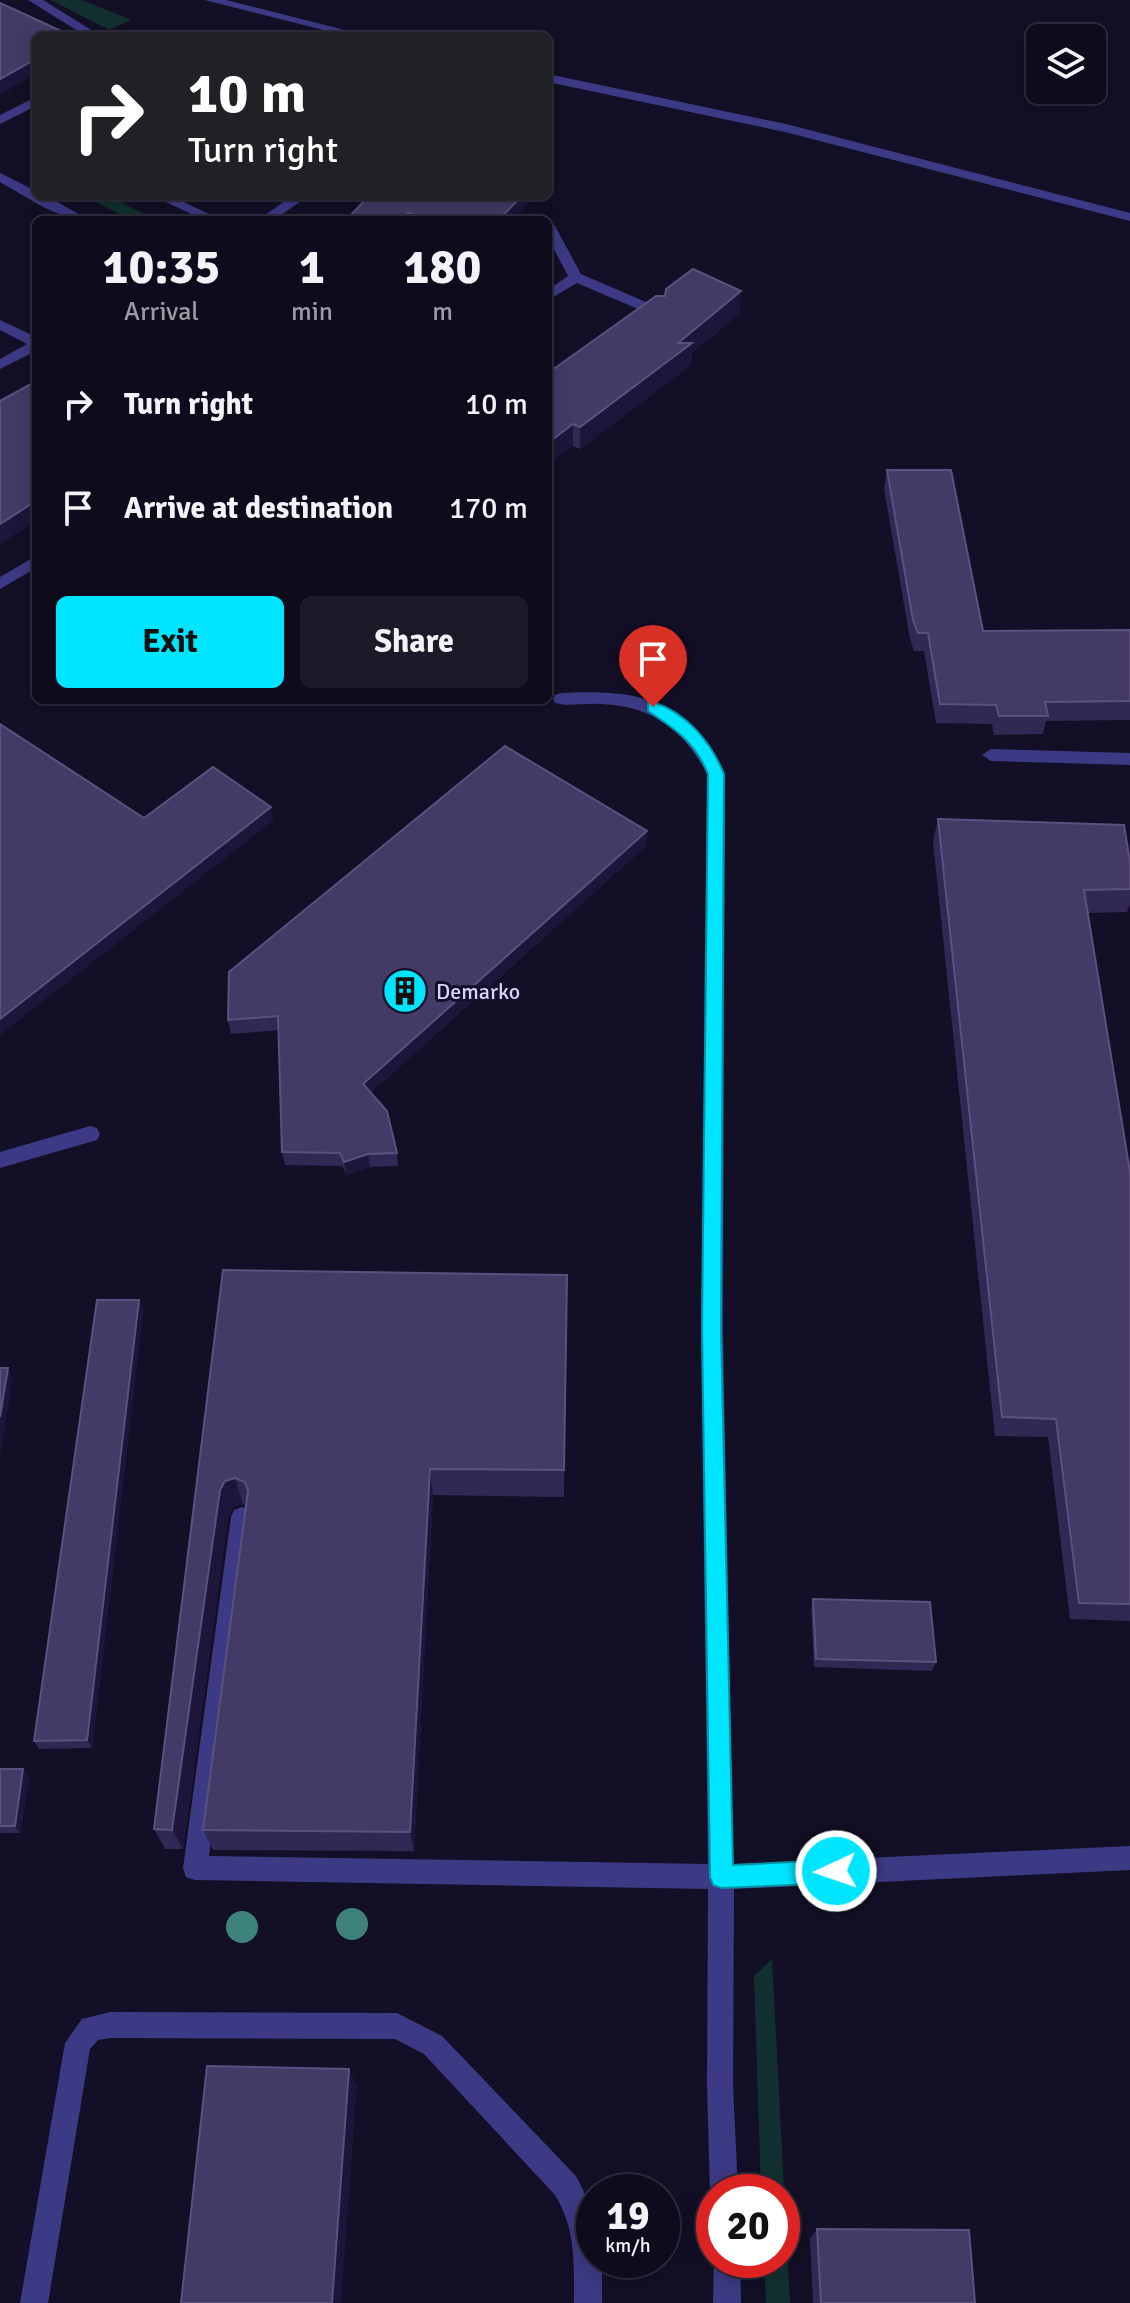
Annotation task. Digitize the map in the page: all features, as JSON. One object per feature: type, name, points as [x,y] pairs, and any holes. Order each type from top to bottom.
[{"type":"street","points":[[34,0],[88,32]]},
{"type":"street","points":[[211,0],[345,32]]},
{"type":"street","points":[[552,79],[786,128],[1130,217]]},
{"type":"street","points":[[0,120],[32,103]]},
{"type":"street","points":[[0,177],[32,194]]},
{"type":"street","points":[[44,200],[74,216]]},
{"type":"street","points":[[169,200],[206,216]]},
{"type":"street","points":[[271,216],[295,200]]},
{"type":"street","points":[[552,233],[576,277],[657,312]]},
{"type":"street","points":[[552,293],[576,277]]},
{"type":"street","points":[[0,324],[32,342]]},
{"type":"street","points":[[0,365],[32,346]]},
{"type":"street","points":[[0,584],[32,564]]},
{"type":"street","points":[[561,699],[620,697],[653,707],[688,729],[707,752],[716,774],[712,1329],[723,2174]]},
{"type":"street","points":[[991,755],[1130,759]]},
{"type":"street","points":[[0,1160],[90,1134]]},
{"type":"street","points":[[242,1517],[195,1868],[721,1877],[1130,1858]]},
{"type":"street","points":[[34,2303],[78,2043],[91,2028],[126,2025],[397,2026],[433,2045],[565,2185],[581,2208],[588,2236],[588,2303]]},
{"type":"street","points":[[726,2278],[727,2303]]},
{"type":"green space","points":[[51,0],[82,0],[131,20],[109,30]]},
{"type":"green space","points":[[92,200],[117,200],[149,216],[123,216]]},
{"type":"green space","points":[[772,1959],[783,2174],[760,2174],[754,1976]]},
{"type":"green space","points":[[765,2278],[789,2278],[790,2303],[766,2303]]},
{"type":"building","points":[[0,3],[63,32],[32,32],[32,61],[0,79]]},
{"type":"building","points":[[365,200],[518,200],[502,216],[419,216],[408,213],[405,216],[350,216]]},
{"type":"building","points":[[693,269],[741,291],[678,343],[692,343],[580,427],[573,424],[552,440],[552,370],[656,296],[665,296],[666,289]]},
{"type":"building","points":[[32,384],[32,504],[0,524],[0,401]]},
{"type":"building","points":[[887,470],[951,470],[983,631],[1130,630],[1130,701],[1045,702],[1048,716],[999,716],[996,705],[940,704],[928,633],[918,633],[913,620]]},
{"type":"building","points":[[0,724],[144,818],[213,767],[271,807],[0,1019]]},
{"type":"building","points":[[505,746],[647,831],[363,1084],[387,1111],[397,1153],[368,1154],[344,1162],[340,1153],[282,1152],[278,1016],[228,1020],[229,972]]},
{"type":"building","points":[[938,819],[1124,825],[1130,862],[1130,889],[1084,890],[1130,1172],[1130,1604],[1079,1603],[1056,1419],[1002,1417]]},
{"type":"building","points":[[223,1270],[567,1275],[564,1470],[430,1469],[410,1832],[203,1830],[248,1491],[245,1482],[235,1478],[225,1481],[220,1490],[172,1830],[154,1829]]},
{"type":"building","points":[[97,1300],[139,1300],[87,1740],[34,1741]]},
{"type":"building","points":[[0,1368],[8,1368],[0,1417]]},
{"type":"building","points":[[813,1599],[930,1602],[936,1662],[816,1659]]},
{"type":"building","points":[[0,1769],[23,1769],[15,1826],[0,1826]]},
{"type":"building","points":[[207,2066],[349,2069],[332,2303],[181,2303]]},
{"type":"building","points":[[817,2229],[969,2230],[975,2303],[821,2303]]},
{"type":"place","name":"Demarko","points":[[405,991]]},
{"type":"route","points":[[653,707],[688,729],[707,752],[716,774],[712,1329],[721,1877],[836,1871]]}]
